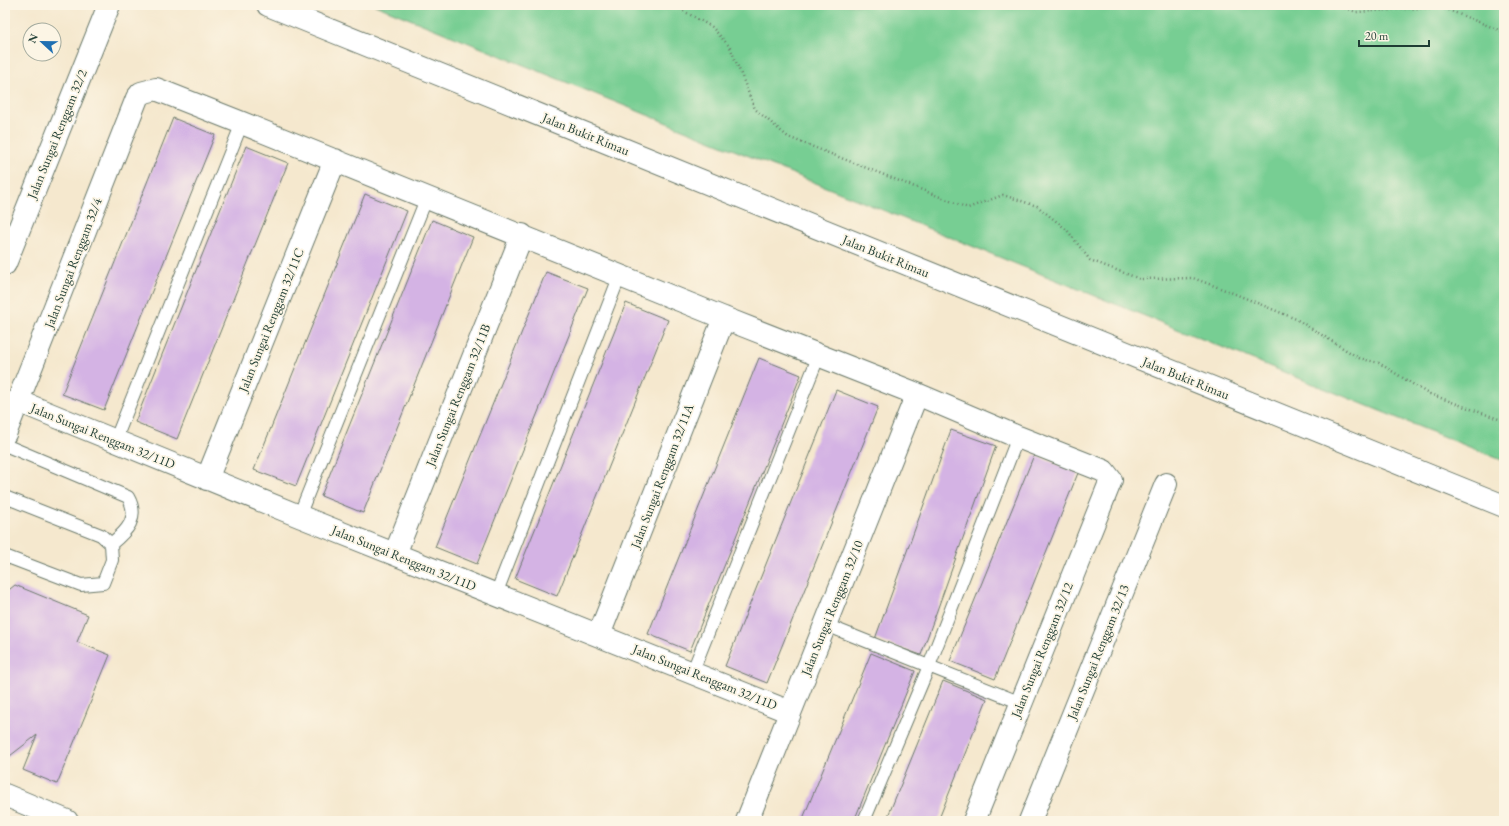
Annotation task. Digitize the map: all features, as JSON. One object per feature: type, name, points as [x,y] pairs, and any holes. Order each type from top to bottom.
[{"type":"street","name":"Jalan Sungai Renggam 32/2","points":[[5,264],[109,5]]},
{"type":"street","name":"Jalan Bukit Rimau","points":[[268,5],[1504,506]]},
{"type":"street","name":"Jalan Sungai Renggam 32/4","points":[[5,434],[137,98],[141,92],[156,89],[242,123]]},
{"type":"street","points":[[242,123],[724,318],[917,394],[1018,437]]},
{"type":"street","name":"Jalan Sungai Renggam 32/11C","points":[[207,479],[335,160]]},
{"type":"street","name":"Jalan Sungai Renggam 32/11B","points":[[395,554],[522,235]]},
{"type":"street","name":"Jalan Sungai Renggam 32/11A","points":[[599,635],[724,318]]},
{"type":"street","name":"Jalan Sungai Renggam 32/10","points":[[747,821],[917,394]]},
{"type":"street","name":"Jalan Sungai Renggam 32/11D","points":[[18,401],[207,479],[790,712]]},
{"type":"street","name":"Jalan Sungai Renggam 32/12","points":[[974,821],[1111,480],[1104,471],[1018,437]]},
{"type":"street","name":"Jalan Sungai Renggam 32/13","points":[[1030,821],[1166,484]]},
{"type":"street","points":[[5,795],[65,821]]},
{"type":"lane","points":[[115,441],[242,123]]},
{"type":"lane","points":[[299,516],[427,197]]},
{"type":"lane","points":[[496,594],[620,275]]},
{"type":"lane","points":[[692,673],[819,355]]},
{"type":"lane","points":[[864,821],[929,666],[1018,437]]},
{"type":"lane","points":[[5,445],[128,497],[134,507],[131,523],[111,544]]},
{"type":"lane","points":[[5,497],[101,535],[111,544],[112,560],[103,583],[81,585],[5,556]]},
{"type":"lane","points":[[826,625],[1021,703]]},
{"type":"path","points":[[673,5],[712,27],[730,46],[755,109],[788,137],[968,208],[1003,195],[1037,206],[1067,230],[1090,260],[1140,279],[1194,278],[1228,291],[1296,319],[1359,358],[1379,362],[1427,394],[1504,421]]},
{"type":"path","points":[[1338,5],[1356,12],[1420,8],[1446,9],[1504,32]]},
{"type":"green space","points":[[375,5],[1504,5],[1504,461]]},
{"type":"building","points":[[173,118],[215,135],[104,410],[62,394]]},
{"type":"building","points":[[246,146],[288,163],[177,439],[135,422]]},
{"type":"building","points":[[365,194],[407,211],[296,486],[254,470]]},
{"type":"building","points":[[432,220],[473,237],[363,513],[321,496]]},
{"type":"building","points":[[546,272],[588,288],[477,564],[435,547]]},
{"type":"building","points":[[626,303],[668,320],[557,596],[515,579]]},
{"type":"building","points":[[759,358],[801,375],[690,651],[648,634]]},
{"type":"building","points":[[836,390],[878,407],[767,683],[725,666]]},
{"type":"building","points":[[951,430],[996,446],[921,655],[875,639]]},
{"type":"building","points":[[1034,455],[1078,473],[995,679],[950,661]]},
{"type":"building","points":[[15,585],[88,615],[77,642],[110,655],[57,784],[23,770],[37,735],[6,759],[5,758],[5,593]]},
{"type":"building","points":[[871,653],[915,671],[854,821],[802,821]]},
{"type":"building","points":[[943,681],[987,699],[938,821],[886,821]]}]
